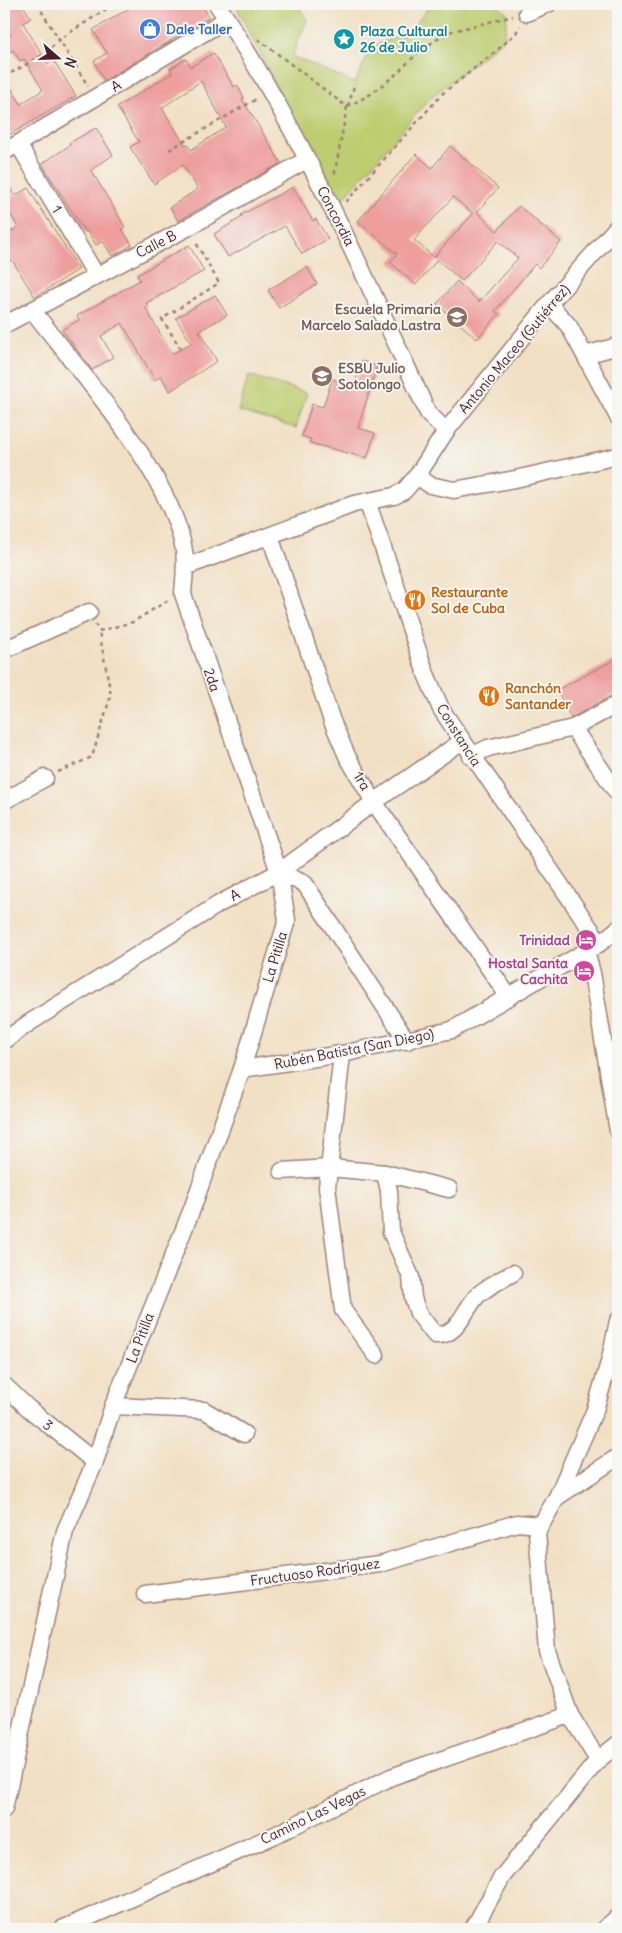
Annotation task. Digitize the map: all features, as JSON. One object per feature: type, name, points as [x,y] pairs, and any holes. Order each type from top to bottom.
[{"type":"street","name":"Concordia","points":[[217,4],[270,91],[336,213],[428,413],[446,431]]},
{"type":"street","points":[[527,14],[548,4]]},
{"type":"street","name":"A","points":[[11,148],[227,19]]},
{"type":"street","name":"1","points":[[11,148],[96,275]]},
{"type":"street","name":"Calle B","points":[[4,325],[187,228],[306,160]]},
{"type":"street","name":"Antonio Maceo (Gutiérrez)","points":[[185,567],[367,501],[399,493],[417,476],[446,431],[550,304],[618,226]]},
{"type":"street","points":[[550,304],[569,326],[618,417]]},
{"type":"street","name":"2da","points":[[33,311],[115,418],[146,464],[174,515],[184,546],[183,594],[279,872]]},
{"type":"street","points":[[585,355],[618,346]]},
{"type":"street","points":[[417,476],[430,485],[454,490],[515,479],[618,456]]},
{"type":"street","name":"Constancia","points":[[367,501],[426,674],[441,709],[593,947],[592,973],[618,1131]]},
{"type":"street","name":"1ra","points":[[270,536],[332,720],[347,756],[374,802],[509,997]]},
{"type":"street","points":[[4,650],[89,612]]},
{"type":"street","points":[[471,756],[488,748],[573,728],[618,704]]},
{"type":"street","points":[[573,728],[618,794]]},
{"type":"street","name":"A","points":[[4,1041],[29,1023],[219,904],[279,872],[374,802],[461,742]]},
{"type":"street","points":[[4,801],[45,778]]},
{"type":"street","points":[[279,872],[306,884],[407,1041]]},
{"type":"street","name":"La Pitilla","points":[[4,1809],[65,1531],[94,1462],[113,1406],[192,1209],[242,1069],[287,920],[279,872]]},
{"type":"street","name":"Rubén Batista (San Diego)","points":[[242,1069],[342,1054],[452,1030],[593,947],[618,929]]},
{"type":"street","points":[[342,1054],[327,1187],[343,1310],[376,1355]]},
{"type":"street","points":[[282,1171],[329,1168],[386,1173],[449,1189]]},
{"type":"street","points":[[386,1173],[391,1232],[411,1277],[413,1298],[418,1313],[435,1335],[444,1336],[454,1330],[479,1295],[513,1273]]},
{"type":"street","points":[[598,1760],[570,1714],[547,1651],[537,1532],[557,1497],[595,1410],[610,1359],[618,1322]]},
{"type":"street","name":"3","points":[[4,1385],[28,1408],[94,1462]]},
{"type":"street","points":[[113,1406],[204,1410],[244,1434]]},
{"type":"street","points":[[557,1497],[618,1457]]},
{"type":"street","name":"Fructuoso Rodríguez","points":[[145,1594],[380,1564],[517,1523],[540,1525]]},
{"type":"street","name":"Camino Las Vegas","points":[[62,1929],[273,1836],[391,1777],[570,1714]]},
{"type":"street","points":[[473,1929],[502,1877],[598,1760],[618,1744]]},
{"type":"street","points":[[604,1929],[618,1917]]},
{"type":"path","points":[[37,4],[95,98]]},
{"type":"path","points":[[4,77],[46,53],[60,39],[114,4]]},
{"type":"path","points":[[348,107],[371,94],[394,76],[422,49],[449,32],[527,14]]},
{"type":"path","points":[[336,213],[442,94],[516,33],[527,14]]},
{"type":"path","points":[[240,40],[257,38],[348,107]]},
{"type":"path","points":[[326,194],[333,183],[348,107],[355,83]]},
{"type":"path","points":[[169,150],[270,91]]},
{"type":"path","points":[[181,349],[162,319],[219,282],[187,228]]},
{"type":"path","points":[[99,631],[133,622],[168,600],[183,594]]},
{"type":"path","points":[[45,778],[92,757],[111,695],[99,631],[89,612]]},
{"type":"green space","points":[[235,4],[297,4],[307,20],[292,56],[355,83],[371,47],[409,32],[431,4],[497,4],[507,13],[505,38],[429,99],[337,206]]},
{"type":"green space","points":[[249,375],[307,393],[296,428],[238,411]]},
{"type":"building","points":[[4,4],[22,4],[31,18],[23,23],[48,64],[54,61],[76,96],[4,138],[4,76],[21,104],[43,90],[24,59],[20,61],[13,50],[4,56],[4,40],[11,35],[4,23]]},
{"type":"building","points":[[136,4],[201,4],[209,17],[104,81],[94,61],[107,53],[93,30]]},
{"type":"building","points":[[213,53],[234,87],[237,85],[244,98],[242,99],[281,163],[178,221],[170,207],[198,189],[183,165],[154,184],[130,147],[139,142],[117,107],[172,73],[170,69],[186,59],[191,67]],"holes":[[[201,81],[226,127],[191,150],[187,144],[185,145],[162,108]]]},
{"type":"building","points":[[96,128],[113,155],[91,170],[125,227],[122,229],[132,245],[112,256],[103,241],[96,245],[87,231],[85,232],[42,164],[70,145],[69,143]]},
{"type":"building","points":[[450,146],[498,188],[477,212],[497,231],[519,206],[561,242],[539,268],[535,264],[495,311],[499,314],[477,339],[437,304],[457,281],[479,302],[518,258],[498,241],[462,281],[434,257],[473,214],[453,197],[414,240],[437,260],[416,285],[390,262],[397,254],[358,221],[416,154],[432,168]]},
{"type":"building","points":[[4,178],[15,196],[28,188],[79,269],[35,297],[12,260],[4,265],[4,236],[18,227],[4,203]]},
{"type":"building","points":[[293,187],[313,221],[316,219],[328,239],[302,254],[285,226],[228,257],[214,234],[242,217],[241,215]]},
{"type":"building","points":[[189,245],[204,271],[146,303],[148,306],[145,307],[172,354],[191,343],[176,318],[215,295],[227,315],[199,331],[217,361],[170,391],[161,376],[155,380],[122,323],[101,336],[113,357],[92,370],[62,330],[79,320],[77,316],[140,280],[137,275]]},
{"type":"building","points":[[307,267],[317,284],[279,308],[268,290]]},
{"type":"building","points":[[362,361],[377,366],[358,428],[375,433],[367,458],[310,443],[311,439],[302,436],[312,404],[323,407],[332,379],[354,386]]},
{"type":"building","points":[[618,658],[618,692],[571,718],[557,690]]},
{"type":"place","name":"Dale Taller","points":[[150,29]]},
{"type":"place","name":"Plaza Cultural 26 de Julio","points":[[344,39]]},
{"type":"place","name":"Escuela Primaria Marcelo Salado Lastra","points":[[457,317]]},
{"type":"place","name":"ESBU Julio Sotolongo","points":[[322,376]]},
{"type":"place","name":"Restaurante Sol de Cuba","points":[[415,600]]},
{"type":"place","name":"Ranchón Santander","points":[[489,696]]},
{"type":"place","name":"Trinidad","points":[[586,940]]},
{"type":"place","name":"Hostal Santa Cachita","points":[[584,971]]}]
